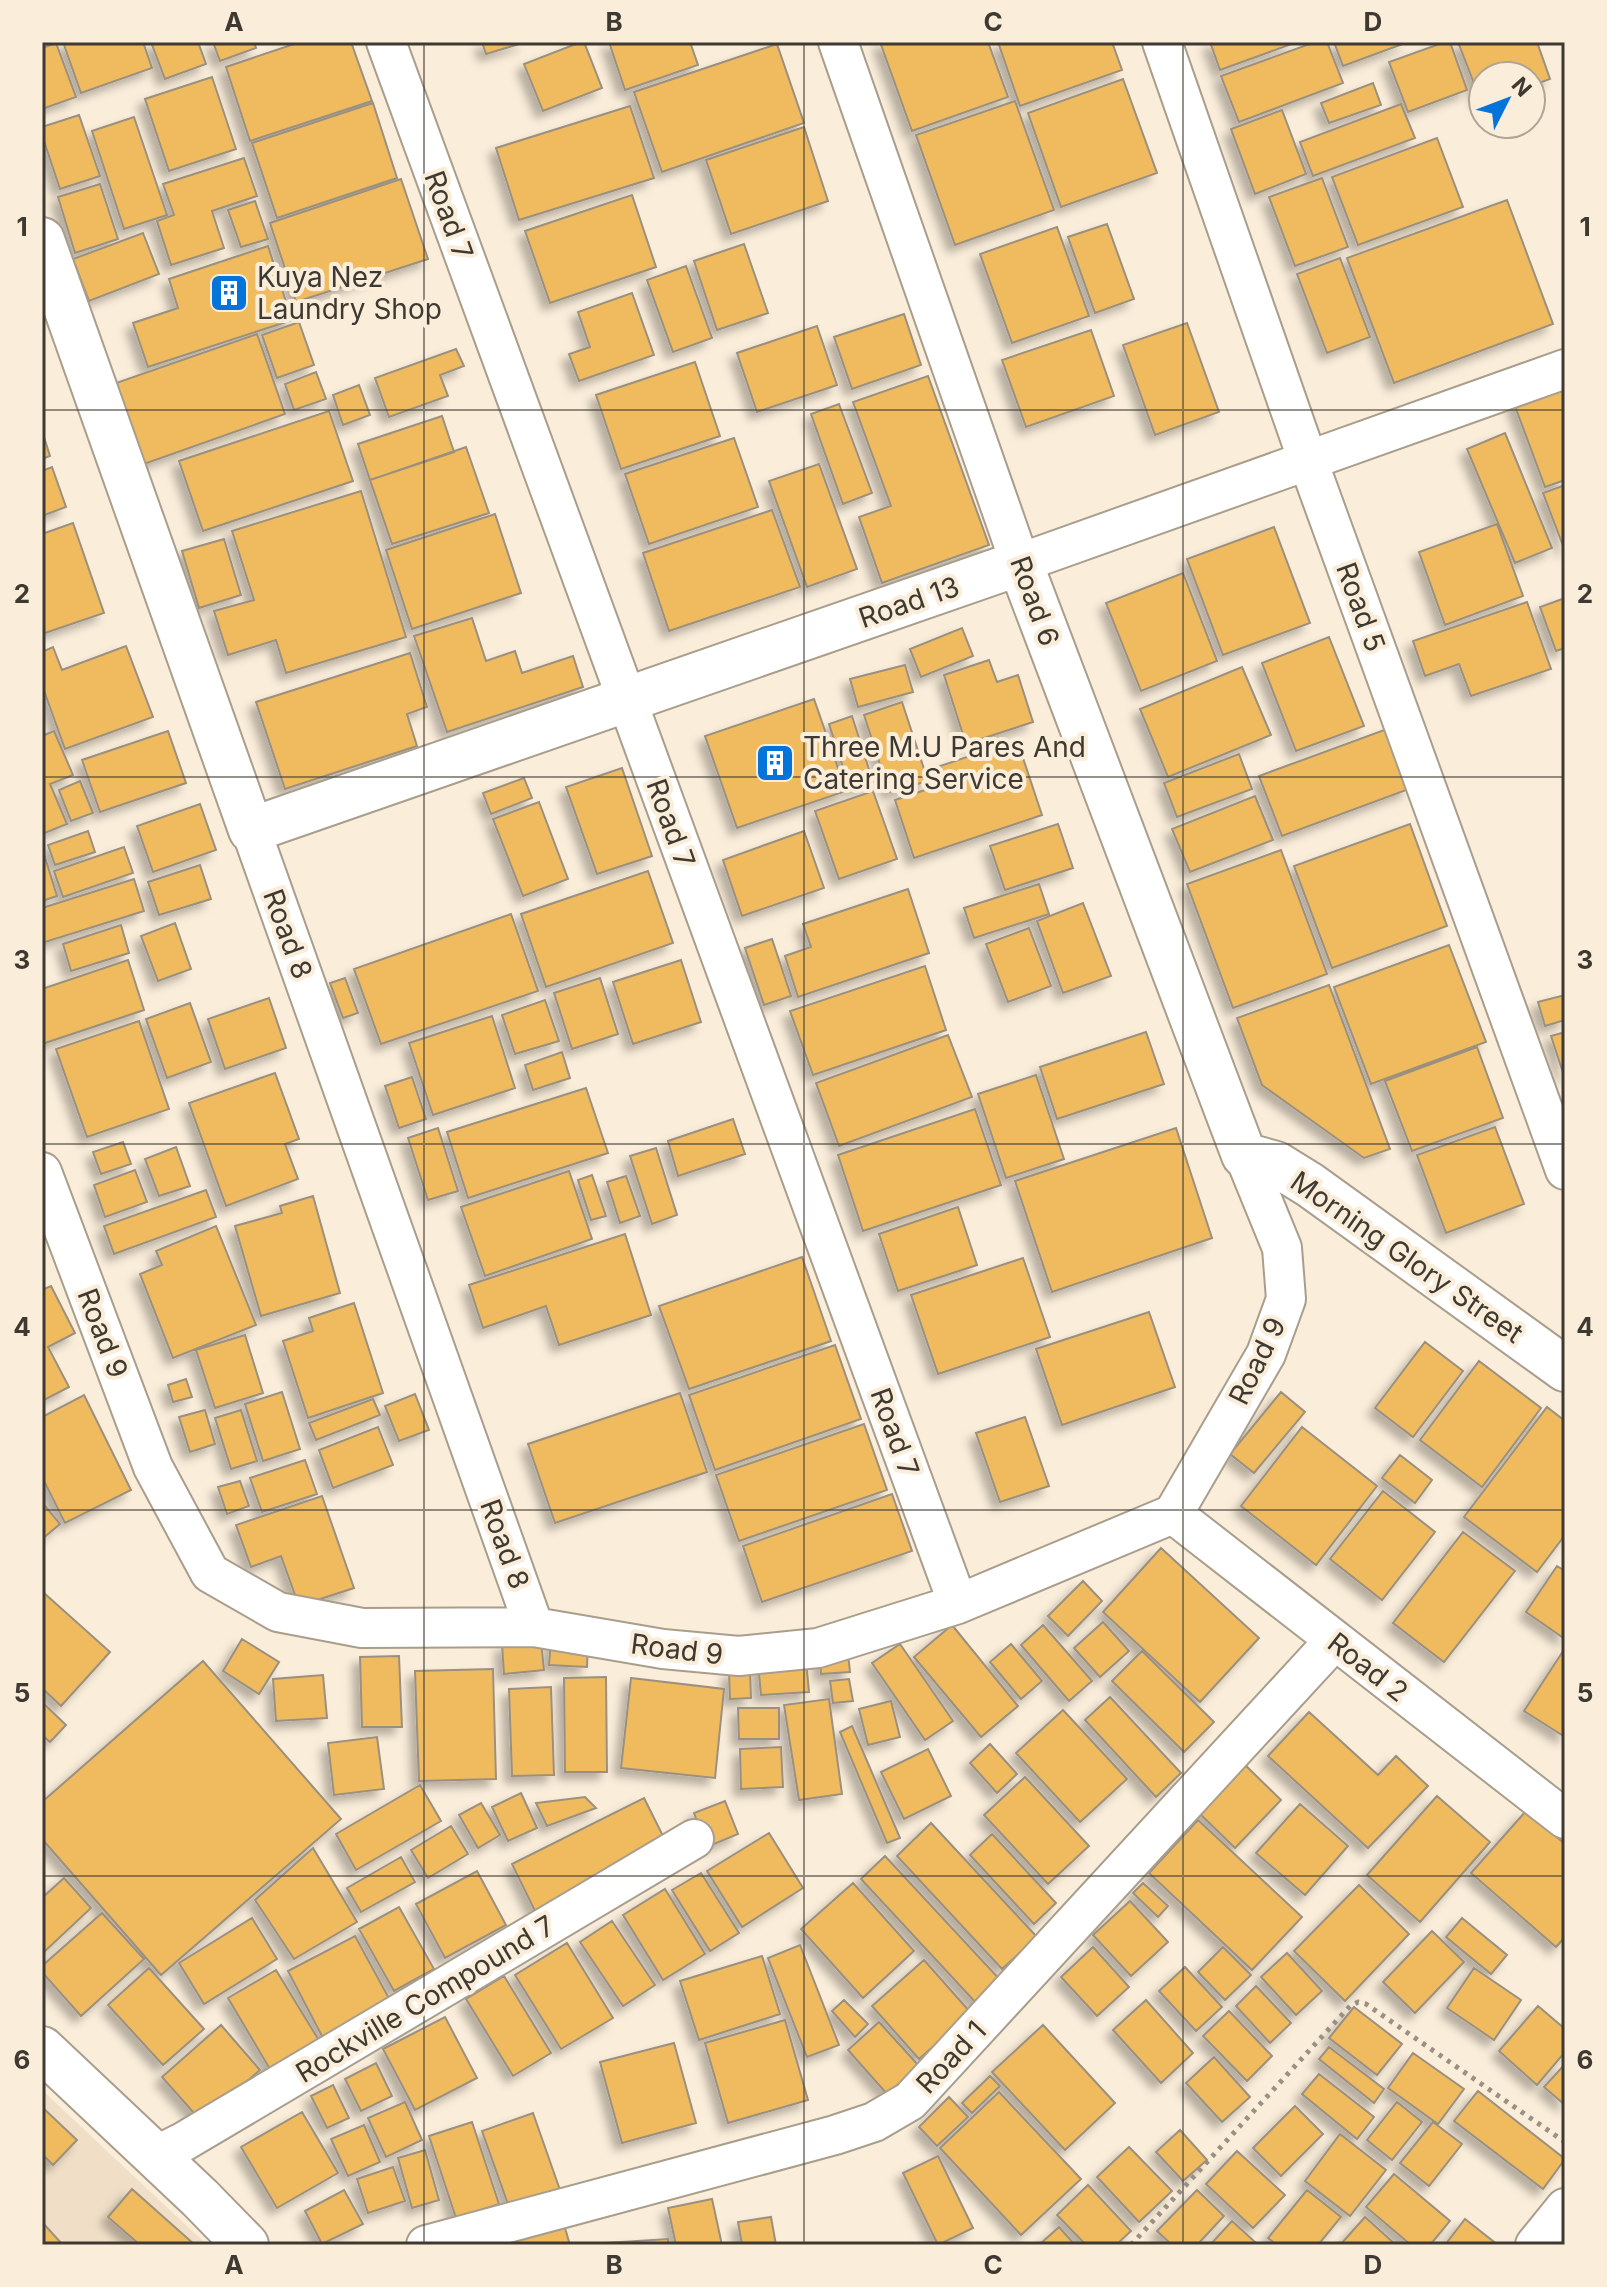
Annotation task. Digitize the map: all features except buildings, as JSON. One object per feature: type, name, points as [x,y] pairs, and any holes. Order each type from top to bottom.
[{"type":"street","name":"Road 7","points":[[386,42],[958,1604]]},
{"type":"street","name":"Road 6","points":[[838,42],[1020,563],[1244,1155]]},
{"type":"street","name":"Road 5","points":[[1162,42],[1308,461],[1565,1170]]},
{"type":"street","name":"Road 8","points":[[44,251],[534,1627]]},
{"type":"street","name":"Road 13","points":[[251,830],[1020,563],[1565,369]]},
{"type":"street","name":"Morning Glory Street","points":[[1244,1155],[1276,1164],[1310,1185],[1565,1369]]},
{"type":"street","name":"Road 9","points":[[42,1172],[153,1467],[210,1573],[278,1612],[362,1628],[534,1627],[663,1649],[739,1656],[818,1648],[958,1604],[1173,1514],[1266,1354],[1286,1299],[1282,1248],[1244,1155]]},
{"type":"street","name":"Road 2","points":[[1173,1514],[1565,1819]]},
{"type":"street","name":"Road 1","points":[[426,2245],[835,2135],[874,2122],[910,2101],[1334,1641]]},
{"type":"street","name":"Rockville Compound 7","points":[[155,2156],[694,1839]]},
{"type":"street","points":[[42,2049],[246,2245]]},
{"type":"street","points":[[1535,2245],[1565,2208]]},
{"type":"path","points":[[1131,2245],[1350,2006],[1358,2002],[1366,2004],[1565,2142]]},
{"type":"shaded area","points":[[42,2090],[207,2245],[42,2245]]},
{"type":"place","name":"Kuya Nez Laundry Shop","points":[[229,293]]},
{"type":"place","name":"Three M.U Pares And Catering Service","points":[[775,763]]}]
